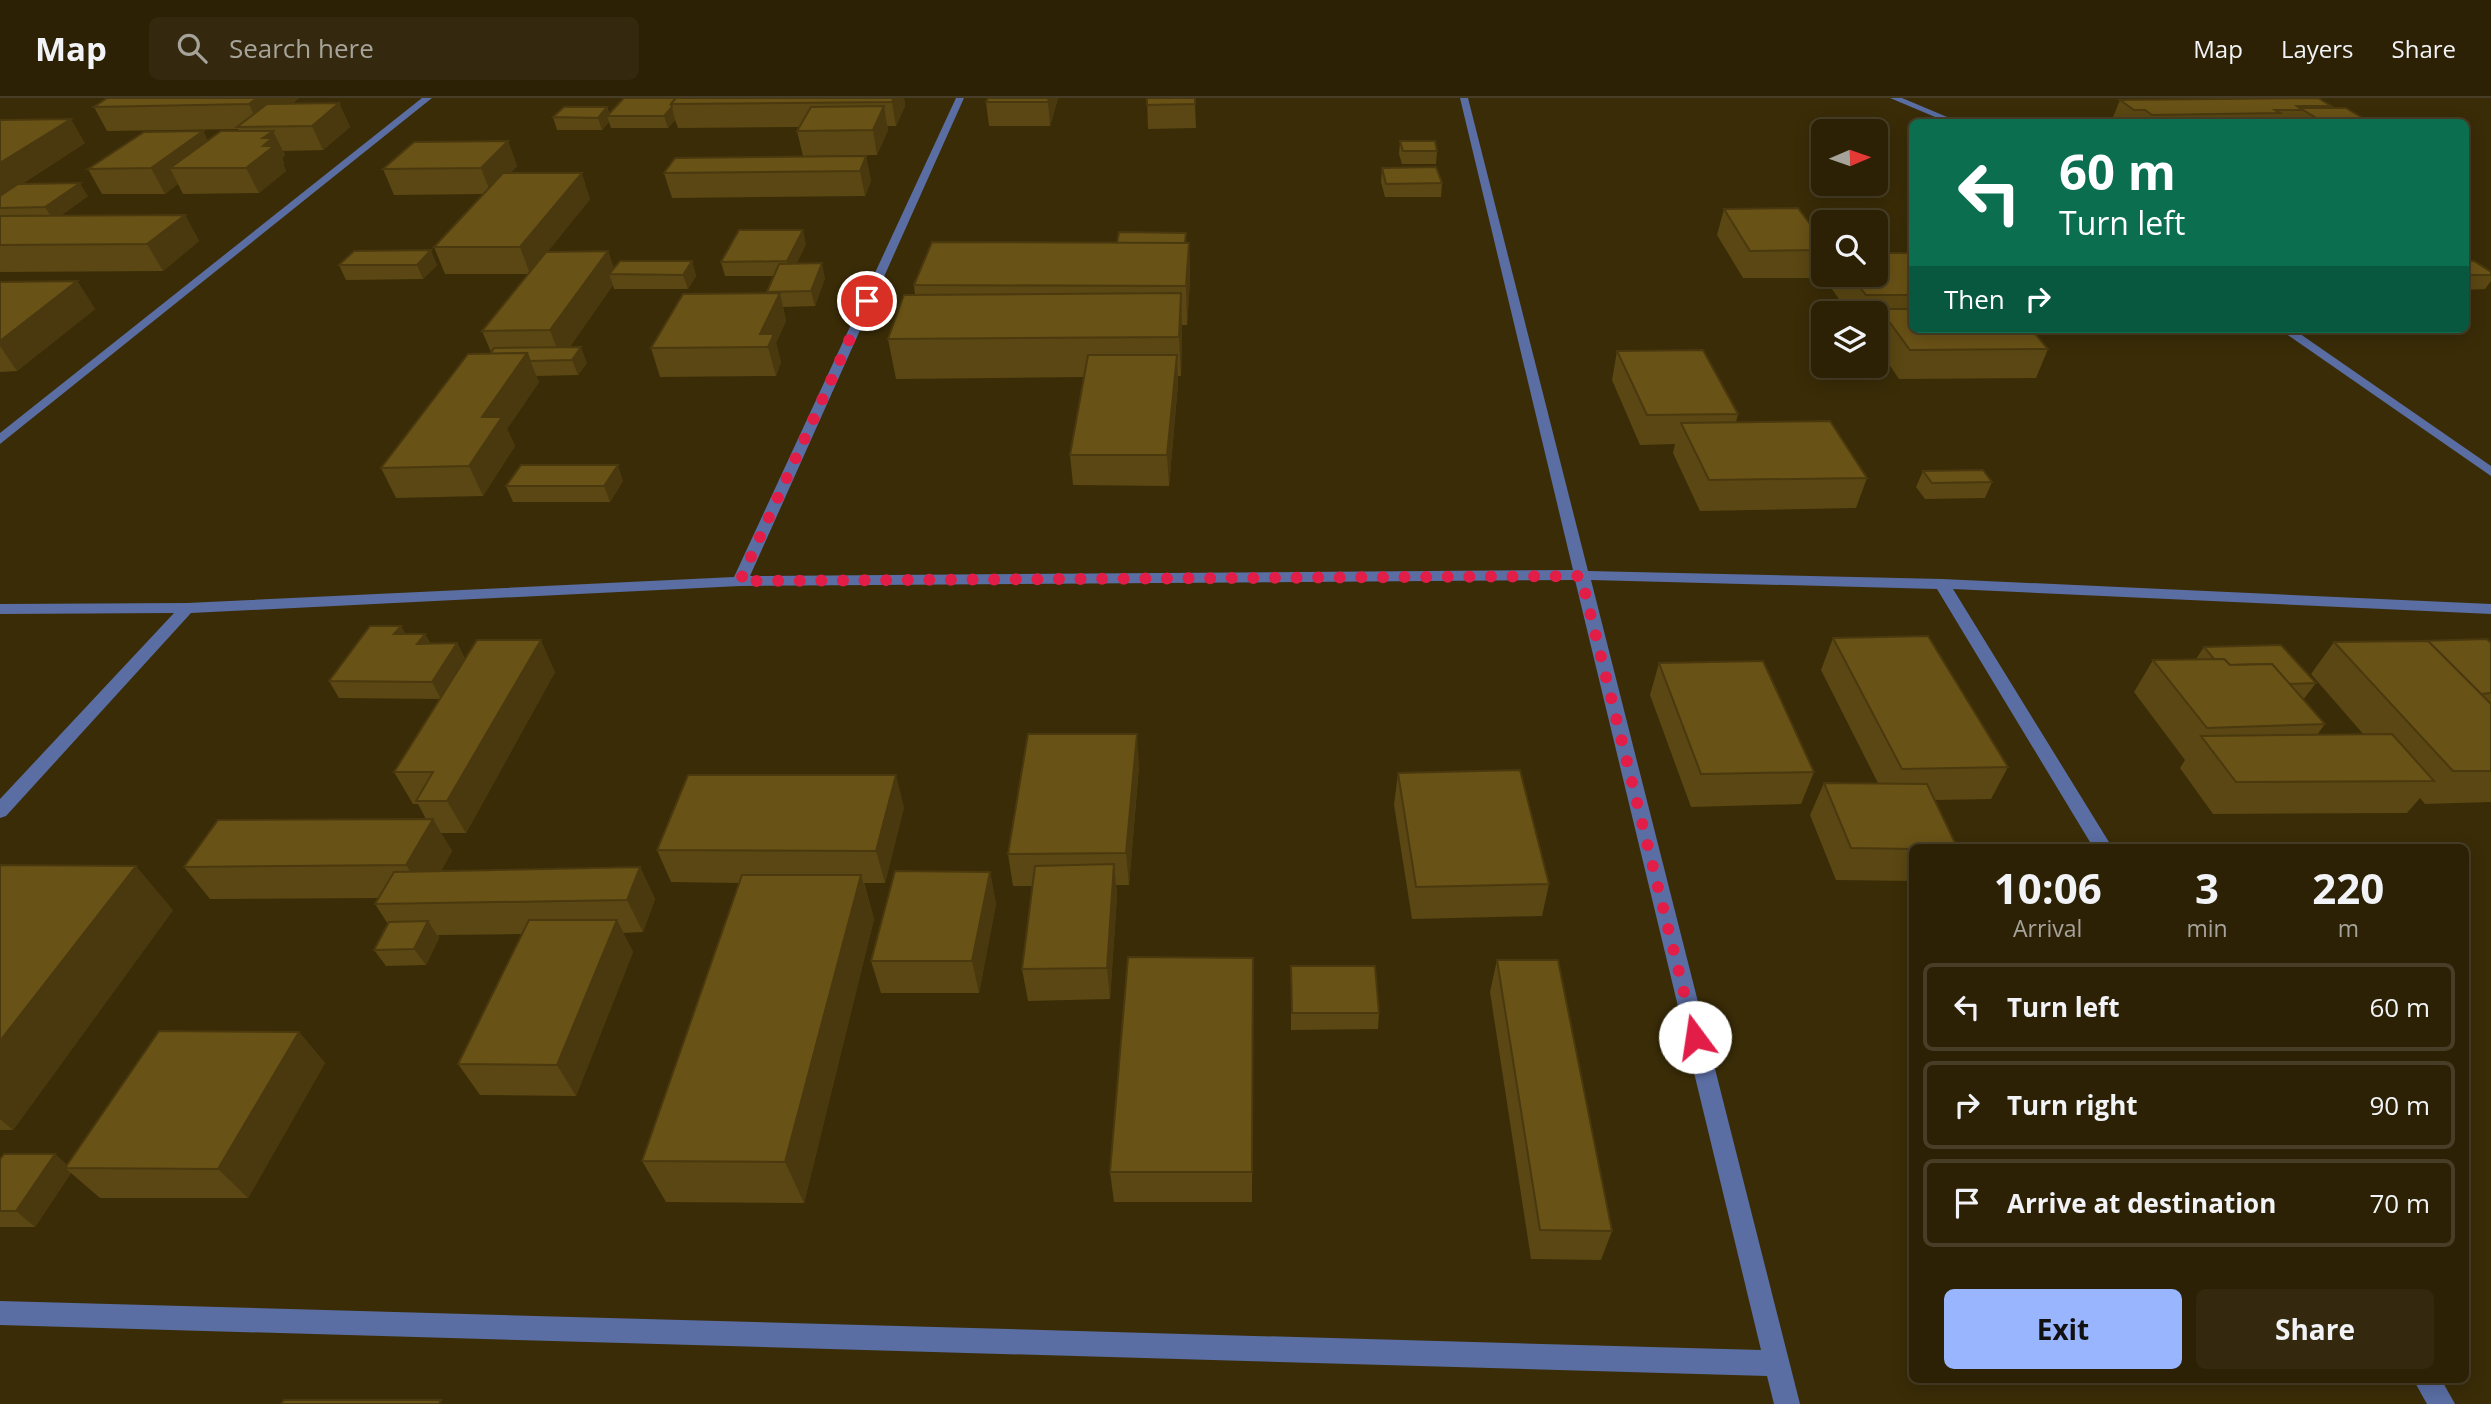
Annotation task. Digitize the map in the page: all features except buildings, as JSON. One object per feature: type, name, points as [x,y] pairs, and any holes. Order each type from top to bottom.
[{"type":"street","points":[[0,440],[428,98]]},
{"type":"street","points":[[740,581],[960,98]]},
{"type":"street","points":[[1464,98],[1787,1404]]},
{"type":"street","points":[[1894,98],[1946,119]]},
{"type":"street","points":[[2291,333],[2491,472]]},
{"type":"street","points":[[0,610],[187,608],[740,581],[1581,576],[1942,584],[2491,609]]},
{"type":"street","points":[[1942,584],[2101,844]]},
{"type":"street","points":[[0,811],[187,608]]},
{"type":"street","points":[[0,1313],[1775,1363]]},
{"type":"street","points":[[2429,1383],[2442,1404]]},
{"type":"route","points":[[867,301],[740,581],[1581,576],[1695,1037]]}]
